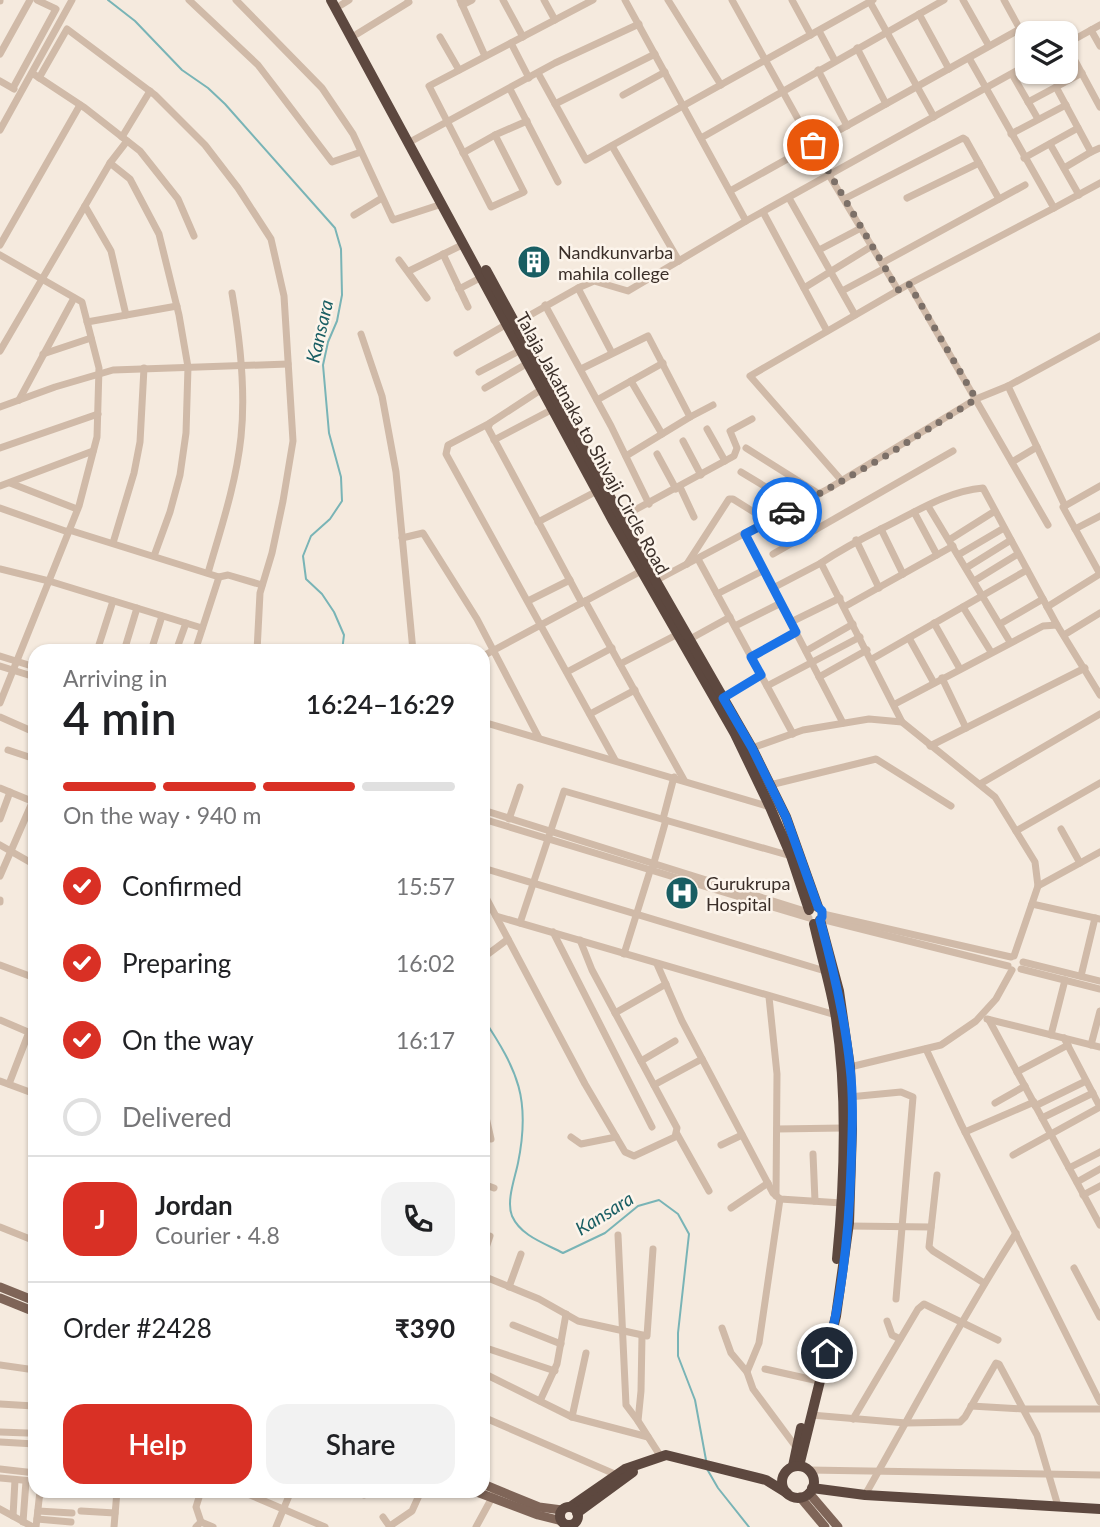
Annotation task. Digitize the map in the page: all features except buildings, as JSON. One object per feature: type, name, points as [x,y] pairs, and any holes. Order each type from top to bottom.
[{"type":"highway","name":"Talaja Jakatnaka to Shivaji Circle Road","points":[[340,1],[411,142],[622,517],[645,569]]},
{"type":"highway","name":"Talaja Jakatnaka to Shivaji Circle Road","points":[[340,1],[442,204],[482,277],[512,324],[521,350],[597,491],[690,639],[752,748],[786,817],[837,984],[850,1067],[833,1296],[796,1447],[796,1469]]},
{"type":"highway","name":"Talaja Jakatnaka to Shivaji Circle Road","points":[[653,582],[678,634],[735,734],[791,856],[815,915],[836,1015],[848,1097],[849,1226],[836,1316],[796,1469]]},
{"type":"highway","points":[[570,1519],[627,1468],[674,1455],[765,1479],[787,1493],[1100,1509]]},
{"type":"highway","points":[[570,1519],[642,1463]]},
{"type":"highway","points":[[765,1479],[796,1469],[813,1476],[807,1493]]},
{"type":"highway","points":[[787,1493],[783,1487],[796,1469]]},
{"type":"main road","points":[[0,1287],[28,1298]]},
{"type":"main road","points":[[0,1298],[28,1309]]},
{"type":"main road","points":[[490,1490],[494,1494]]},
{"type":"main road","points":[[490,1493],[570,1519]]},
{"type":"main road","points":[[807,1493],[825,1527]]},
{"type":"main road","points":[[807,1493],[838,1527]]},
{"type":"street","points":[[0,54],[30,0]]},
{"type":"street","points":[[13,88],[55,9],[37,0]]},
{"type":"street","points":[[35,76],[37,63],[72,0]]},
{"type":"street","points":[[189,0],[258,65],[332,162],[361,152]]},
{"type":"street","points":[[236,0],[322,88],[353,134],[393,220],[442,204]]},
{"type":"street","points":[[358,34],[409,2],[408,0]]},
{"type":"street","points":[[472,0],[461,2],[485,56]]},
{"type":"street","points":[[503,0],[523,37]]},
{"type":"street","points":[[544,0],[555,20]]},
{"type":"street","points":[[625,0],[746,221]]},
{"type":"street","points":[[668,0],[721,85]]},
{"type":"street","points":[[732,0],[898,290]]},
{"type":"street","points":[[792,0],[835,61]]},
{"type":"street","points":[[963,0],[989,46]]},
{"type":"street","points":[[1004,0],[1016,21]]},
{"type":"street","points":[[495,135],[524,192],[491,207],[429,86],[588,1]]},
{"type":"street","points":[[538,73],[586,160],[872,1],[934,117]]},
{"type":"street","points":[[701,138],[940,1]]},
{"type":"street","points":[[919,14],[949,69]]},
{"type":"street","points":[[411,142],[538,73],[639,24]]},
{"type":"street","points":[[1078,37],[1100,25]]},
{"type":"street","points":[[0,130],[21,93],[67,29],[150,91],[205,145],[239,188],[271,239],[284,296],[293,441],[284,501],[260,593],[257,644]]},
{"type":"street","points":[[1091,30],[1100,46]]},
{"type":"street","points":[[730,191],[1015,32]]},
{"type":"street","points":[[440,37],[458,70]]},
{"type":"street","points":[[511,43],[529,78]]},
{"type":"street","points":[[857,48],[886,104]]},
{"type":"street","points":[[555,104],[655,54]]},
{"type":"street","points":[[969,58],[1054,208]]},
{"type":"street","points":[[1078,66],[1100,107]]},
{"type":"street","points":[[818,70],[847,126]]},
{"type":"street","points":[[623,95],[664,72]]},
{"type":"street","points":[[457,353],[545,305],[596,281],[628,291],[746,221],[1015,72]]},
{"type":"street","points":[[1028,102],[1082,73]]},
{"type":"street","points":[[1012,74],[1038,119]]},
{"type":"street","points":[[35,76],[80,105],[140,151],[178,199],[194,236]]},
{"type":"street","points":[[0,81],[21,93]]},
{"type":"street","points":[[1056,87],[1091,152]]},
{"type":"street","points":[[1092,91],[1100,87]]},
{"type":"street","points":[[510,89],[558,182]]},
{"type":"street","points":[[0,351],[125,139],[150,91]]},
{"type":"street","points":[[0,245],[80,105]]},
{"type":"street","points":[[1011,134],[1066,105]]},
{"type":"street","points":[[463,153],[527,121]]},
{"type":"street","points":[[1024,158],[1078,128]]},
{"type":"street","points":[[844,199],[960,138],[966,140],[999,199]]},
{"type":"street","points":[[1050,144],[1079,195]]},
{"type":"street","points":[[612,146],[679,261]]},
{"type":"street","points":[[1063,168],[1100,148]]},
{"type":"street","points":[[110,163],[130,179],[159,234],[177,306],[188,368],[186,433],[180,475],[154,556]]},
{"type":"street","points":[[906,198],[979,163]]},
{"type":"street","points":[[842,481],[750,376],[898,290],[1100,183]]},
{"type":"street","points":[[842,291],[1025,185]]},
{"type":"street","points":[[354,215],[382,198]]},
{"type":"street","points":[[789,198],[855,315]]},
{"type":"street","points":[[85,206],[111,251],[126,315]]},
{"type":"street","points":[[763,212],[827,331]]},
{"type":"street","points":[[820,250],[861,228]]},
{"type":"street","points":[[409,271],[464,244]]},
{"type":"street","points":[[804,288],[872,246]]},
{"type":"street","points":[[443,254],[468,307]]},
{"type":"street","points":[[0,255],[82,302],[98,374],[97,437],[77,509],[0,703]]},
{"type":"street","points":[[400,260],[427,298]]},
{"type":"street","points":[[459,289],[482,277]]},
{"type":"street","points":[[909,284],[1048,525]]},
{"type":"street","points":[[578,288],[612,354]]},
{"type":"street","points":[[208,573],[230,499],[241,436],[241,365],[232,293]]},
{"type":"street","points":[[19,400],[74,298]]},
{"type":"street","points":[[545,305],[581,369],[649,504]]},
{"type":"street","points":[[87,322],[177,306]]},
{"type":"street","points":[[361,334],[382,396],[396,472],[412,644]]},
{"type":"street","points":[[581,369],[648,336],[691,417]]},
{"type":"street","points":[[653,582],[842,481],[976,399],[1009,386],[1100,336]]},
{"type":"street","points":[[43,354],[91,338]]},
{"type":"street","points":[[479,372],[521,350]]},
{"type":"street","points":[[0,407],[113,370],[288,363]]},
{"type":"street","points":[[485,388],[528,363]]},
{"type":"street","points":[[597,400],[663,363]]},
{"type":"street","points":[[113,543],[134,473],[140,442],[144,368]]},
{"type":"street","points":[[631,381],[662,434]]},
{"type":"street","points":[[1009,386],[1065,506],[1063,507],[1097,560],[1100,574],[1048,607]]},
{"type":"street","points":[[542,389],[490,423],[447,445],[445,450],[615,760]]},
{"type":"street","points":[[626,457],[713,405]]},
{"type":"street","points":[[494,440],[553,409]]},
{"type":"street","points":[[0,448],[98,414]]},
{"type":"street","points":[[622,517],[734,456],[737,450],[730,431],[752,419]]},
{"type":"street","points":[[490,423],[488,428],[538,522],[685,780]]},
{"type":"street","points":[[707,429],[725,461]]},
{"type":"street","points":[[683,441],[701,475]]},
{"type":"street","points":[[1012,462],[1037,447]]},
{"type":"street","points":[[746,448],[819,494]]},
{"type":"street","points":[[0,486],[93,450]]},
{"type":"street","points":[[773,554],[953,451]]},
{"type":"street","points":[[657,454],[694,517]]},
{"type":"street","points":[[741,472],[798,505],[815,530]]},
{"type":"street","points":[[9,482],[77,509]]},
{"type":"street","points":[[1065,506],[1100,486]]},
{"type":"street","points":[[773,587],[821,563],[856,540],[914,512],[967,489],[982,488],[1057,625],[1099,692]]},
{"type":"street","points":[[538,522],[597,491]]},
{"type":"street","points":[[687,565],[729,499],[768,522]]},
{"type":"street","points":[[929,506],[1010,642]]},
{"type":"street","points":[[0,508],[219,577],[228,575],[262,585]]},
{"type":"street","points":[[844,607],[937,555],[995,511]]},
{"type":"street","points":[[914,512],[937,555]]},
{"type":"street","points":[[1075,529],[1100,516]]},
{"type":"street","points":[[958,555],[1004,528]]},
{"type":"street","points":[[881,529],[903,574]]},
{"type":"street","points":[[402,538],[423,533],[477,619],[539,738]]},
{"type":"street","points":[[745,534],[843,723]]},
{"type":"street","points":[[856,540],[878,588]]},
{"type":"street","points":[[966,568],[1011,540]]},
{"type":"street","points":[[974,581],[1018,554]]},
{"type":"street","points":[[698,559],[793,734]]},
{"type":"street","points":[[821,563],[902,722],[995,797],[1035,862],[1038,886],[1010,968],[996,999],[979,1017],[941,1045],[850,1067]]},
{"type":"street","points":[[0,569],[202,628]]},
{"type":"street","points":[[490,652],[645,569]]},
{"type":"street","points":[[717,594],[764,570]]},
{"type":"street","points":[[872,659],[1027,570]]},
{"type":"street","points":[[197,644],[219,577]]},
{"type":"street","points":[[528,601],[570,580]]},
{"type":"street","points":[[791,622],[840,598]]},
{"type":"street","points":[[1000,624],[1043,599]]},
{"type":"street","points":[[99,644],[113,601]]},
{"type":"street","points":[[735,626],[781,603]]},
{"type":"street","points":[[963,607],[991,652]]},
{"type":"street","points":[[126,644],[137,608]]},
{"type":"street","points":[[1064,635],[1100,613]]},
{"type":"street","points":[[152,644],[162,616]]},
{"type":"street","points":[[690,639],[730,617]]},
{"type":"street","points":[[178,644],[186,623]]},
{"type":"street","points":[[806,651],[853,624]]},
{"type":"street","points":[[934,624],[960,669]]},
{"type":"street","points":[[895,704],[1010,642],[1043,626],[1057,625]]},
{"type":"street","points":[[751,657],[796,632]]},
{"type":"street","points":[[620,664],[678,634]]},
{"type":"street","points":[[767,686],[860,637]]},
{"type":"street","points":[[909,638],[934,683]]},
{"type":"street","points":[[567,672],[611,648]]},
{"type":"street","points":[[819,677],[867,650]]},
{"type":"street","points":[[0,656],[28,665]]},
{"type":"street","points":[[0,666],[28,675]]},
{"type":"street","points":[[930,746],[1085,668]]},
{"type":"street","points":[[723,698],[761,675]]},
{"type":"street","points":[[942,678],[966,728]]},
{"type":"street","points":[[590,714],[635,690]]},
{"type":"street","points":[[979,784],[1100,714]]},
{"type":"street","points":[[0,717],[28,729]]},
{"type":"street","points":[[752,748],[803,730],[843,723],[869,719],[902,722]]},
{"type":"street","points":[[490,724],[770,807]]},
{"type":"street","points":[[8,750],[28,757]]},
{"type":"street","points":[[770,785],[876,759],[951,806]]},
{"type":"street","points":[[624,954],[652,869],[674,777]]},
{"type":"street","points":[[1016,831],[1100,783]]},
{"type":"street","points":[[509,819],[520,787]]},
{"type":"street","points":[[0,788],[28,798]]},
{"type":"street","points":[[520,923],[562,793],[567,791],[791,856]]},
{"type":"street","points":[[0,819],[10,792]]},
{"type":"street","points":[[490,812],[548,836]]},
{"type":"street","points":[[0,876],[28,813]]},
{"type":"street","points":[[490,821],[652,869],[1010,968],[1022,965],[1100,981]]},
{"type":"street","points":[[1061,829],[1080,863]]},
{"type":"street","points":[[0,845],[28,862]]},
{"type":"street","points":[[1038,886],[1100,852]]},
{"type":"street","points":[[490,870],[825,971]]},
{"type":"street","points":[[1032,904],[1099,919],[1081,976]]},
{"type":"street","points":[[490,905],[625,1152],[634,1156],[674,1138],[677,1134]]},
{"type":"street","points":[[815,915],[1020,957],[1022,965]]},
{"type":"street","points":[[496,916],[836,1015]]},
{"type":"street","points":[[553,932],[652,1127]]},
{"type":"street","points":[[490,952],[508,939]]},
{"type":"street","points":[[580,940],[592,970],[709,1191]]},
{"type":"street","points":[[657,964],[702,1059],[778,1198],[842,1203]]},
{"type":"street","points":[[0,965],[28,975]]},
{"type":"street","points":[[1022,965],[1100,989]]},
{"type":"street","points":[[1051,1035],[1065,980]]},
{"type":"street","points":[[615,1013],[666,984]]},
{"type":"street","points":[[747,1372],[759,1343],[778,1198],[777,1074],[769,997]]},
{"type":"street","points":[[979,1017],[1051,1035],[1066,1042],[1096,1046],[1100,1011]]},
{"type":"street","points":[[0,1020],[28,1031]]},
{"type":"street","points":[[989,1020],[1100,1225]]},
{"type":"street","points":[[641,1061],[675,1041]]},
{"type":"street","points":[[9,1084],[28,1042]]},
{"type":"street","points":[[1017,1072],[1066,1042]]},
{"type":"street","points":[[1013,1155],[1100,1107],[1066,1042]]},
{"type":"street","points":[[926,1049],[1100,1402]]},
{"type":"street","points":[[654,1085],[702,1059]]},
{"type":"street","points":[[0,1081],[28,1091]]},
{"type":"street","points":[[965,1132],[1086,1081]]},
{"type":"street","points":[[995,1103],[1025,1086]]},
{"type":"street","points":[[848,1097],[901,1092],[913,1097],[896,1299]]},
{"type":"street","points":[[1042,1118],[1093,1093]]},
{"type":"street","points":[[777,1129],[844,1128]]},
{"type":"street","points":[[490,1135],[491,1139]]},
{"type":"street","points":[[721,1146],[743,1135]]},
{"type":"street","points":[[571,1136],[581,1144],[616,1137]]},
{"type":"street","points":[[1069,1168],[1100,1152]]},
{"type":"street","points":[[813,1154],[815,1201]]},
{"type":"street","points":[[1077,1182],[1100,1169]]},
{"type":"street","points":[[937,1175],[928,1243],[931,1249],[984,1283]]},
{"type":"street","points":[[731,1208],[768,1184]]},
{"type":"street","points":[[1083,1195],[1100,1186]]},
{"type":"street","points":[[490,1187],[494,1188]]},
{"type":"street","points":[[849,1226],[930,1227]]},
{"type":"street","points":[[0,1227],[28,1238]]},
{"type":"street","points":[[865,1495],[984,1283],[1016,1233]]},
{"type":"street","points":[[618,1235],[626,1405],[661,1457]]},
{"type":"street","points":[[490,1279],[539,1298],[578,1321],[647,1336],[653,1249]]},
{"type":"street","points":[[509,1287],[521,1254]]},
{"type":"street","points":[[1074,1268],[1100,1317]]},
{"type":"street","points":[[853,1419],[918,1309],[924,1304],[998,1340]]},
{"type":"street","points":[[540,1401],[555,1371],[566,1314]]},
{"type":"street","points":[[887,1321],[892,1335],[900,1339]]},
{"type":"street","points":[[513,1325],[561,1344]]},
{"type":"street","points":[[722,1328],[730,1353],[747,1372],[753,1388],[796,1447]]},
{"type":"street","points":[[638,1421],[642,1387],[642,1336]]},
{"type":"street","points":[[490,1349],[555,1371]]},
{"type":"street","points":[[572,1417],[586,1353]]},
{"type":"street","points":[[811,1415],[906,1423],[960,1422],[965,1418],[996,1363],[999,1364],[1037,1435],[1058,1506]]},
{"type":"street","points":[[0,1365],[28,1369]]},
{"type":"street","points":[[765,1369],[814,1380]]},
{"type":"street","points":[[490,1376],[572,1417],[648,1437]]},
{"type":"street","points":[[0,1404],[28,1406]]},
{"type":"street","points":[[971,1406],[1100,1409]]},
{"type":"street","points":[[490,1420],[617,1475]]},
{"type":"street","points":[[0,1432],[27,1433]]},
{"type":"street","points":[[0,1441],[28,1443]]},
{"type":"street","points":[[0,1469],[28,1478]]},
{"type":"street","points":[[796,1469],[1100,1475]]},
{"type":"street","points":[[0,1478],[28,1479]]},
{"type":"street","points":[[13,1516],[15,1480]]},
{"type":"street","points":[[476,1527],[494,1494]]},
{"type":"street","points":[[23,1522],[28,1498]]},
{"type":"street","points":[[36,1521],[39,1498]]},
{"type":"street","points":[[114,1527],[116,1498]]},
{"type":"street","points":[[199,1498],[198,1524],[214,1527]]},
{"type":"street","points":[[257,1498],[325,1527]]},
{"type":"street","points":[[276,1527],[288,1498]]},
{"type":"street","points":[[383,1517],[390,1527],[412,1511],[418,1498]]},
{"type":"street","points":[[0,1509],[23,1522],[71,1522]]},
{"type":"street","points":[[81,1511],[115,1513]]},
{"type":"street","points":[[36,1521],[72,1513]]},
{"type":"waterway","name":"Kansara","points":[[108,0],[135,21],[182,70],[225,104],[335,228],[341,249],[342,295],[323,365],[329,433],[341,477],[342,501],[330,519],[311,536],[303,556],[306,579],[322,594],[334,612],[344,635],[343,644]]},
{"type":"waterway","name":"Kansara","points":[[490,1029],[513,1070],[522,1103],[522,1141],[510,1204],[512,1216],[521,1229],[563,1253],[605,1233],[638,1206],[659,1200],[678,1214],[689,1234],[678,1356],[695,1400],[706,1460]]},
{"type":"waterway","name":"Kansara","points":[[707,1469],[718,1488],[749,1527]]},
{"type":"way so far","points":[[787,512],[884,457],[976,399],[909,284],[898,290],[813,145]]},
{"type":"place","name":"Nandkunvarba mahila college","points":[[534,262]]},
{"type":"place","name":"Gurukrupa Hospital","points":[[682,893]]},
{"type":"route","points":[[787,512],[745,534],[796,632],[751,657],[761,675],[723,698],[752,748],[786,817],[818,907],[822,911],[820,920],[839,991],[850,1067],[852,1129],[849,1226],[836,1316],[827,1353]]}]
